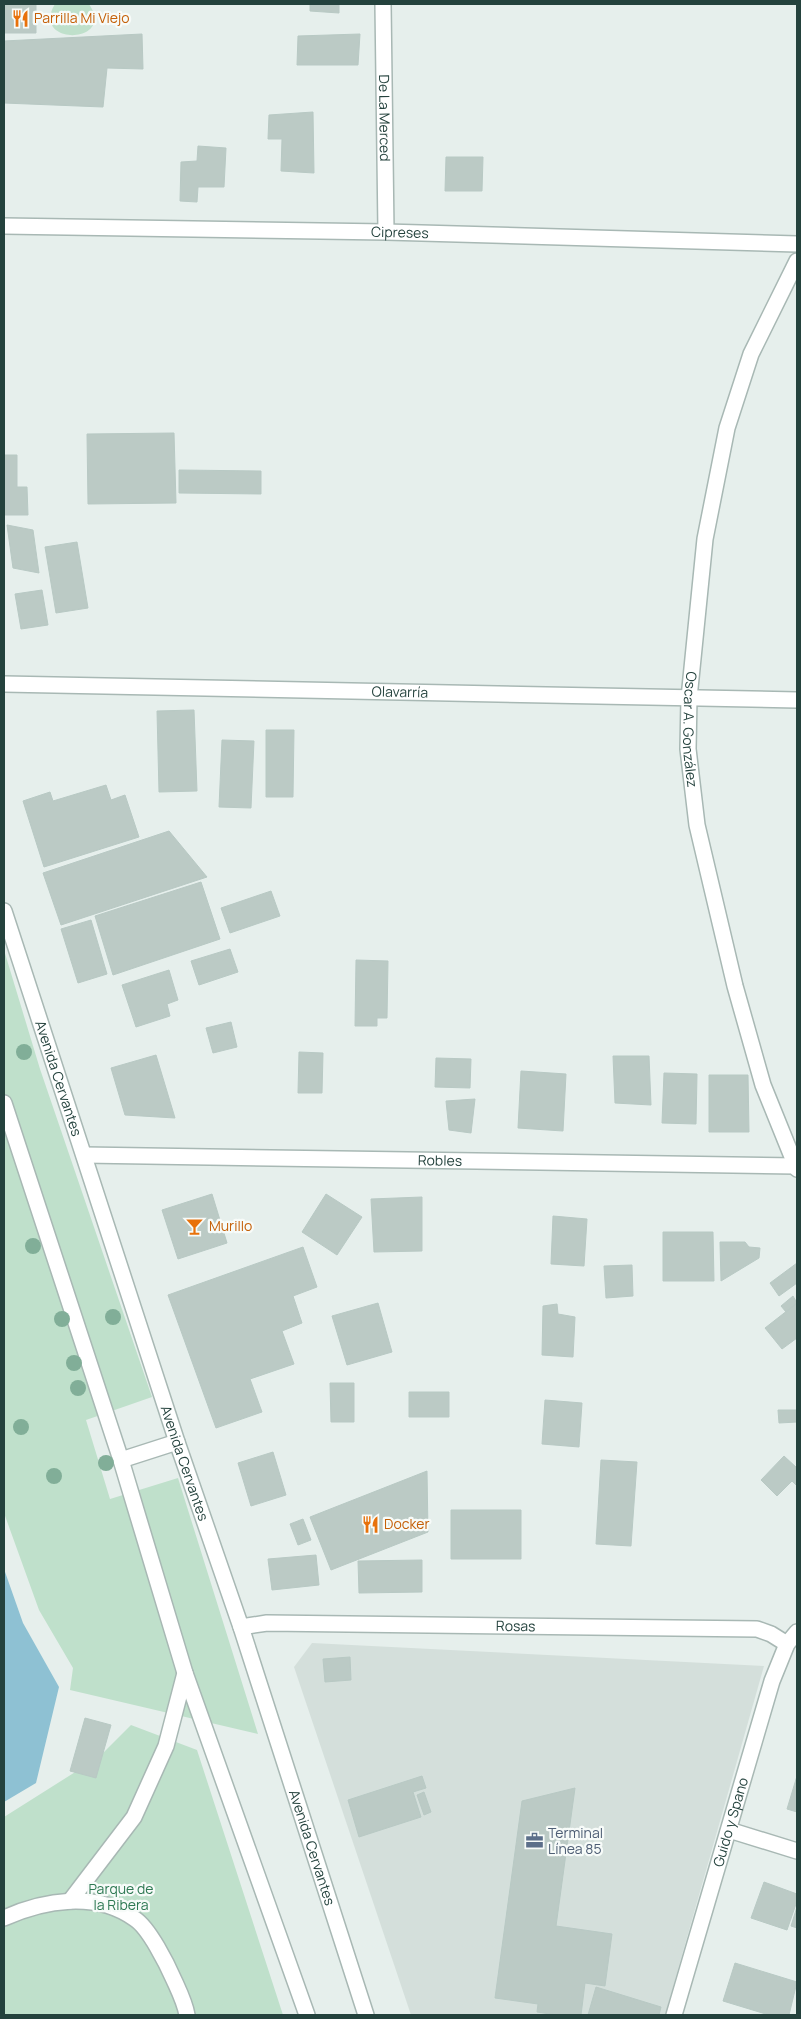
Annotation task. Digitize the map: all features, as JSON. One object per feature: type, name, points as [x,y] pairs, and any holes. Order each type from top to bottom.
[{"type":"street","name":"De La Merced","points":[[383,4],[386,232]]},
{"type":"street","name":"Cipreses","points":[[4,226],[386,232],[797,244]]},
{"type":"street","name":"Oscar A. González","points":[[796,1168],[762,1085],[735,986],[699,835],[688,749],[689,698],[705,539],[727,428],[751,354],[797,261]]},
{"type":"street","name":"Olavarría","points":[[4,684],[797,700]]},
{"type":"street","name":"Avenida Cervantes","points":[[4,911],[177,1442],[241,1627],[366,2015]]},
{"type":"street","points":[[4,1102],[121,1460],[185,1673],[307,2015]]},
{"type":"street","name":"Robles","points":[[84,1155],[796,1168]]},
{"type":"street","points":[[121,1460],[177,1442]]},
{"type":"street","name":"Rosas","points":[[241,1627],[266,1623],[757,1628],[787,1644]]},
{"type":"street","name":"Guido y Spano","points":[[674,2015],[772,1681],[787,1644],[797,1632]]},
{"type":"street","points":[[70,1901],[134,1817],[166,1746],[185,1673]]},
{"type":"street","points":[[729,1830],[797,1851]]},
{"type":"street","points":[[4,1918],[38,1905],[70,1901],[108,1904],[137,1919],[165,1959],[187,2015]]},
{"type":"shaded area","name":"Terminal Línea 85","points":[[312,1643],[764,1666],[665,2015],[411,2015],[294,1667]]},
{"type":"green space","points":[[55,4],[89,4],[95,17],[92,27],[84,33],[73,35],[62,33],[53,27],[50,18]]},
{"type":"green space","points":[[4,950],[40,1069],[152,1397],[86,1420],[110,1499],[178,1478],[258,1734],[70,1690],[73,1668],[39,1610],[4,1513]]},
{"type":"green space","name":"Parque de la Ribera","points":[[131,1725],[197,1750],[283,2015],[4,2015],[4,1817],[99,1757]]},
{"type":"water","points":[[4,1569],[23,1623],[59,1687],[36,1783],[4,1802]]},
{"type":"building","name":"Parrilla Mi Viejo","points":[[4,4],[36,4],[36,33],[4,33]]},
{"type":"building","points":[[310,4],[339,4],[339,13],[310,11]]},
{"type":"building","points":[[142,34],[143,69],[107,68],[103,107],[4,103],[4,41]]},
{"type":"building","points":[[360,34],[358,65],[297,65],[298,36]]},
{"type":"building","points":[[313,112],[314,173],[281,171],[282,139],[268,139],[269,115]]},
{"type":"building","points":[[198,146],[226,148],[224,187],[198,187],[197,202],[180,201],[181,162],[197,161]]},
{"type":"building","points":[[446,157],[483,157],[482,191],[445,191]]},
{"type":"building","points":[[174,433],[176,503],[88,504],[87,434]]},
{"type":"building","points":[[4,455],[17,455],[17,487],[27,487],[28,515],[4,515]]},
{"type":"building","points":[[179,470],[261,471],[261,494],[179,493]]},
{"type":"building","points":[[7,525],[33,530],[39,573],[13,568]]},
{"type":"building","points":[[77,542],[88,608],[56,613],[45,547]]},
{"type":"building","points":[[42,590],[48,625],[21,629],[15,594]]},
{"type":"building","points":[[194,710],[197,791],[159,792],[157,711]]},
{"type":"building","points":[[266,730],[294,730],[293,797],[266,797]]},
{"type":"building","points":[[222,740],[254,741],[251,808],[219,807]]},
{"type":"building","points":[[106,785],[111,800],[125,795],[139,837],[44,867],[23,801],[50,792],[53,801]]},
{"type":"building","points":[[169,831],[207,877],[61,925],[43,873]]},
{"type":"building","points":[[201,882],[220,939],[113,975],[95,916]]},
{"type":"building","points":[[271,891],[280,916],[230,933],[221,908]]},
{"type":"building","points":[[91,920],[107,974],[78,983],[61,929]]},
{"type":"building","points":[[230,949],[238,972],[199,985],[191,961]]},
{"type":"building","points":[[356,960],[388,961],[387,1018],[377,1018],[377,1026],[355,1026]]},
{"type":"building","points":[[169,970],[178,1000],[167,1004],[170,1016],[136,1027],[122,985]]},
{"type":"building","points":[[231,1022],[237,1047],[213,1053],[206,1028]]},
{"type":"building","points":[[299,1052],[323,1053],[322,1093],[298,1093]]},
{"type":"building","points":[[156,1055],[175,1118],[125,1115],[111,1068]]},
{"type":"building","points":[[613,1056],[649,1056],[651,1105],[615,1103]]},
{"type":"building","points":[[436,1058],[471,1059],[470,1088],[435,1087]]},
{"type":"building","points":[[521,1071],[566,1074],[563,1131],[518,1128]]},
{"type":"building","points":[[664,1073],[697,1074],[696,1124],[662,1123]]},
{"type":"building","points":[[709,1075],[748,1075],[749,1132],[709,1132]]},
{"type":"building","points":[[475,1099],[471,1133],[449,1130],[446,1101]]},
{"type":"building","name":"Murillo","points":[[212,1194],[227,1243],[178,1259],[162,1210]]},
{"type":"building","points":[[326,1194],[362,1217],[337,1255],[302,1232]]},
{"type":"building","points":[[422,1197],[422,1251],[374,1252],[371,1199]]},
{"type":"building","points":[[553,1216],[587,1219],[584,1266],[551,1264]]},
{"type":"building","points":[[663,1232],[713,1232],[714,1281],[663,1281]]},
{"type":"building","points":[[720,1242],[745,1242],[749,1247],[760,1248],[759,1258],[721,1281]]},
{"type":"building","points":[[303,1247],[317,1287],[293,1296],[302,1323],[282,1331],[294,1364],[250,1379],[262,1412],[216,1428],[168,1295]]},
{"type":"building","points":[[797,1263],[797,1283],[779,1296],[770,1283]]},
{"type":"building","points":[[632,1265],[633,1296],[606,1298],[604,1266]]},
{"type":"building","points":[[793,1296],[797,1303],[786,1312],[781,1306]]},
{"type":"building","points":[[378,1303],[392,1352],[347,1365],[332,1316]]},
{"type":"building","points":[[797,1303],[797,1338],[782,1349],[765,1328]]},
{"type":"building","points":[[557,1304],[558,1314],[575,1317],[573,1357],[542,1355],[543,1306]]},
{"type":"building","points":[[330,1383],[354,1383],[354,1422],[331,1422]]},
{"type":"building","points":[[409,1392],[449,1392],[449,1417],[409,1417]]},
{"type":"building","points":[[545,1400],[582,1403],[579,1447],[542,1444]]},
{"type":"building","points":[[778,1410],[797,1410],[797,1422],[779,1423]]},
{"type":"building","points":[[273,1452],[286,1495],[251,1506],[238,1463]]},
{"type":"building","points":[[784,1456],[797,1468],[797,1486],[792,1481],[777,1496],[761,1480]]},
{"type":"building","points":[[601,1460],[637,1462],[631,1546],[596,1544]]},
{"type":"building","name":"Docker","points":[[427,1471],[428,1532],[331,1570],[310,1517]]},
{"type":"building","points":[[451,1510],[521,1510],[521,1559],[451,1559]]},
{"type":"building","points":[[303,1519],[311,1540],[298,1545],[290,1524]]},
{"type":"building","points":[[316,1555],[319,1585],[272,1590],[268,1559]]},
{"type":"building","points":[[422,1560],[422,1592],[359,1593],[358,1561]]},
{"type":"building","points":[[350,1657],[351,1680],[325,1682],[323,1659]]},
{"type":"building","points":[[85,1718],[111,1725],[96,1778],[70,1771]]},
{"type":"building","points":[[422,1776],[426,1788],[413,1792],[421,1817],[359,1837],[348,1800]]},
{"type":"building","points":[[797,1776],[797,1812],[787,1809]]},
{"type":"building","points":[[575,1788],[556,1926],[612,1934],[605,1986],[585,1983],[581,2015],[556,2015],[537,2012],[538,2004],[495,1998],[522,1801]]},
{"type":"building","points":[[424,1792],[431,1812],[424,1815],[417,1795]]},
{"type":"building","points":[[764,1882],[797,1894],[797,1901],[787,1930],[751,1918]]},
{"type":"building","points":[[797,1907],[797,1928],[791,1926]]},
{"type":"building","points":[[735,1963],[797,1982],[789,2015],[769,2015],[723,2001]]},
{"type":"building","points":[[596,1987],[661,2007],[659,2015],[588,2015]]},
{"type":"place","name":"Parrilla Mi Viejo","points":[[20,18]]},
{"type":"place","name":"Murillo","points":[[195,1226]]},
{"type":"place","name":"Docker","points":[[370,1524]]},
{"type":"place","name":"Terminal Línea 85","points":[[534,1841]]}]
